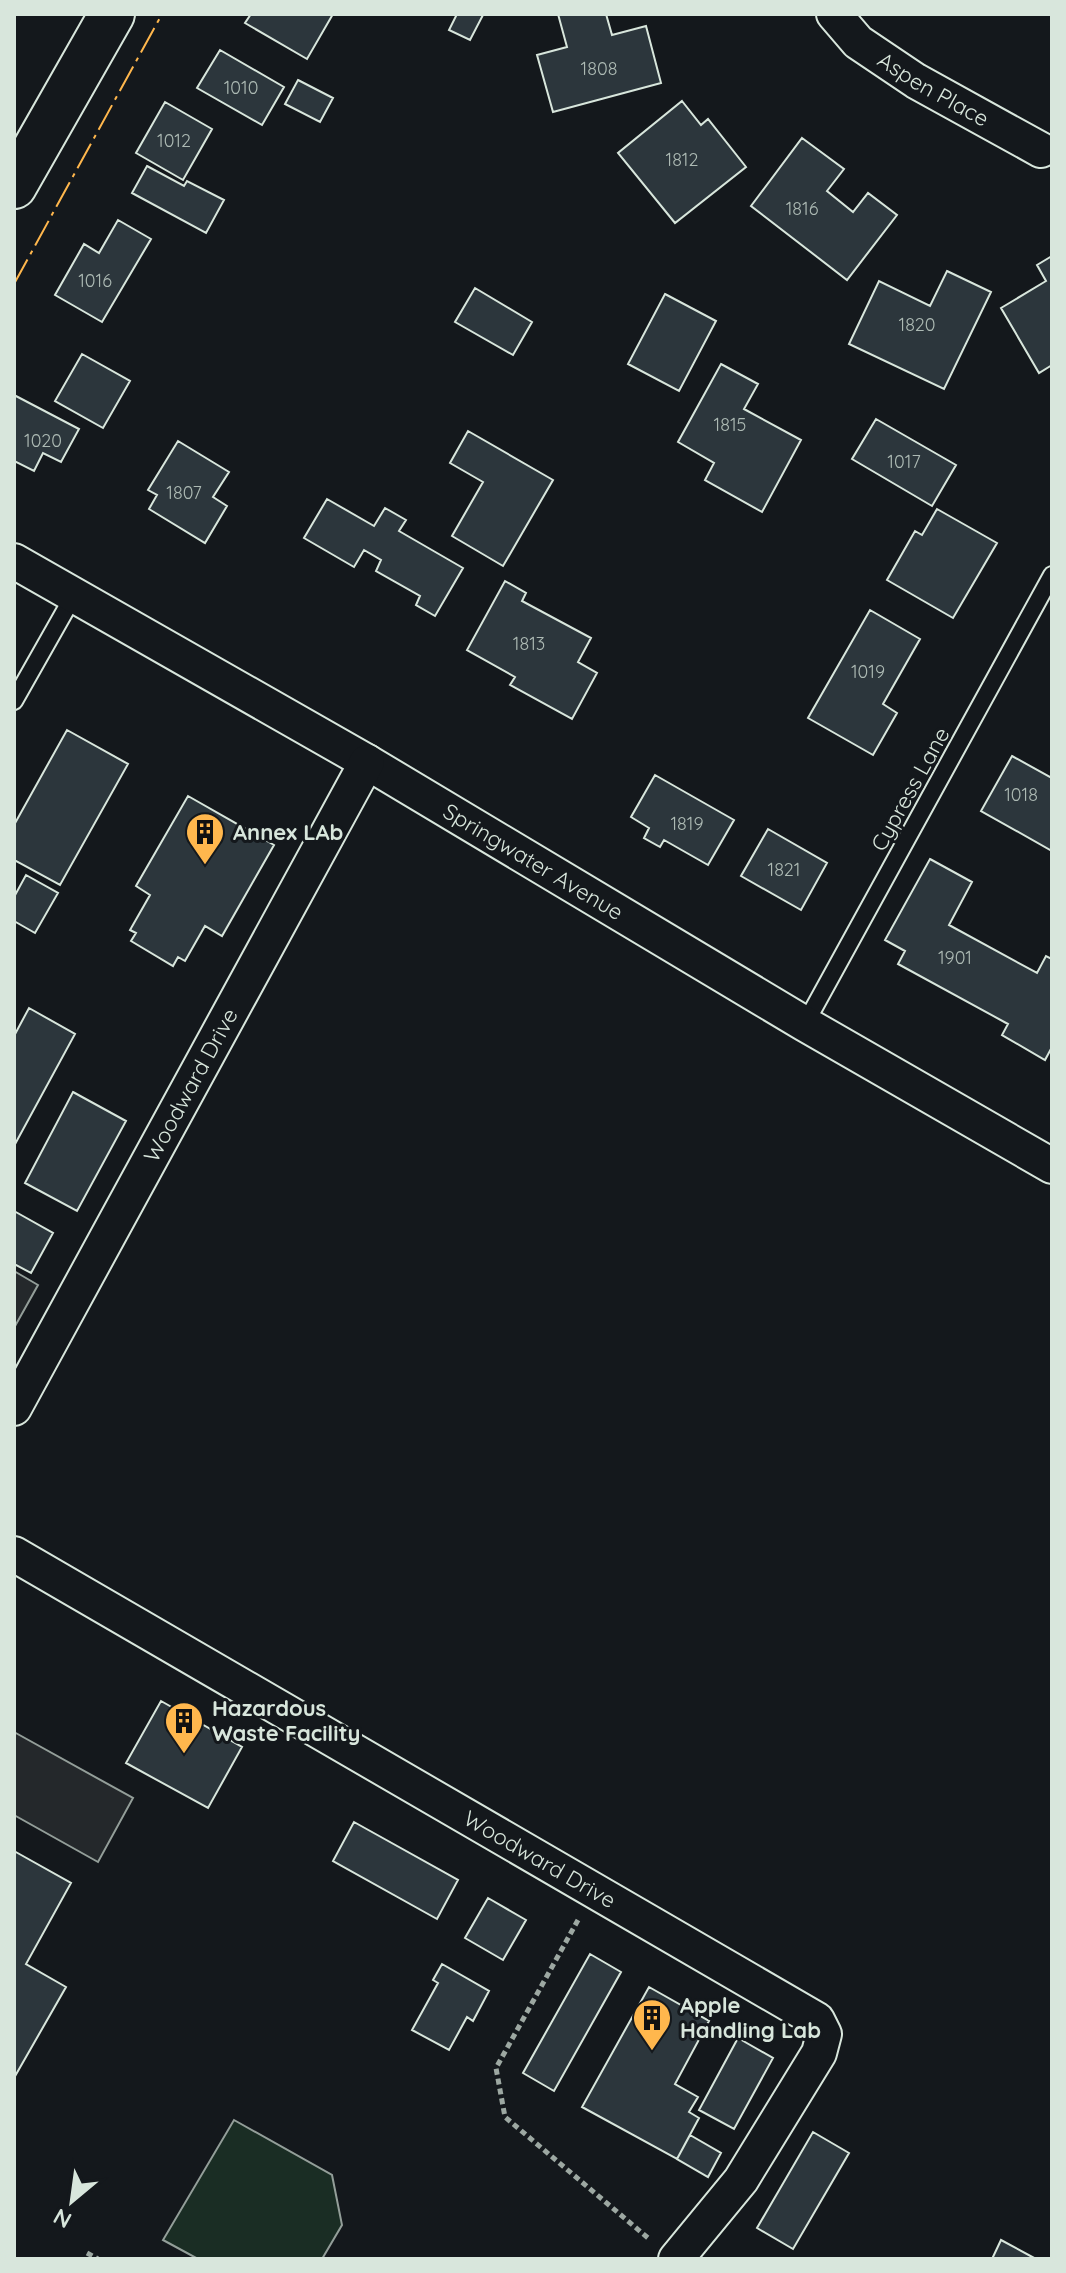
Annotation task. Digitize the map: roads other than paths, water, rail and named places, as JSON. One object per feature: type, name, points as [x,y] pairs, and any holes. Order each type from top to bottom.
[{"type":"main road","points":[[14,186],[112,14]]},
{"type":"street","name":"Aspen Place","points":[[834,14],[858,42],[916,81],[1041,150]]},
{"type":"street","name":"Springwater Avenue","points":[[14,561],[367,762],[805,1024],[1052,1166]]},
{"type":"street","name":"Woodward Drive","points":[[14,1408],[367,762]]},
{"type":"street","name":"Woodward Drive","points":[[14,1554],[817,2020],[824,2034],[819,2053],[741,2180],[676,2259]]},
{"type":"lane","name":"Cypress Lane","points":[[805,1024],[1052,575]]},
{"type":"lane","points":[[14,701],[74,595]]},
{"type":"place","name":"Annex LAb","points":[[205,866]]},
{"type":"place","name":"Hazardous Waste Facility","points":[[184,1755]]},
{"type":"place","name":"Apple Handling Lab","points":[[652,2052]]}]
